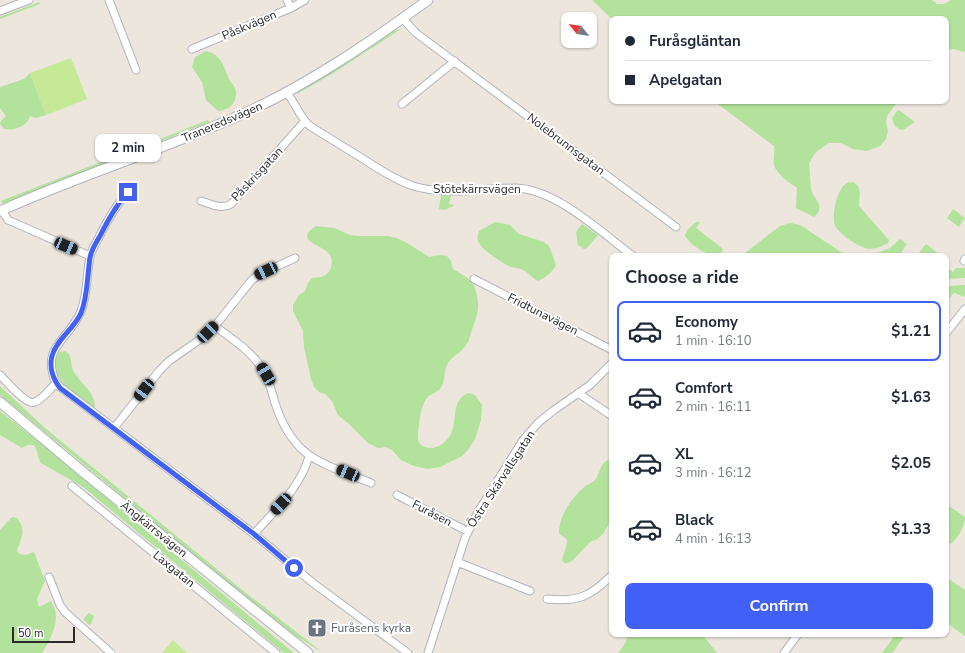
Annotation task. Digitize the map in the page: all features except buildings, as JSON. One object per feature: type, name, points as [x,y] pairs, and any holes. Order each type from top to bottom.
[{"type":"street","points":[[0,11],[29,0]]},
{"type":"street","points":[[109,0],[136,70]]},
{"type":"street","points":[[287,0],[291,8]]},
{"type":"street","name":"Påskvägen","points":[[192,49],[291,8],[305,0]]},
{"type":"street","name":"Traneredsvägen","points":[[1,211],[61,185],[245,113],[286,92],[361,48],[428,0]]},
{"type":"street","name":"Nolebrunnsgatan","points":[[403,19],[416,33],[676,227]]},
{"type":"street","points":[[402,104],[455,61]]},
{"type":"street","points":[[286,92],[292,99],[304,122]]},
{"type":"street","name":"Påskrisgatan","points":[[201,201],[217,207],[223,207],[231,204],[304,122]]},
{"type":"street","name":"Stötekärrsvägen","points":[[304,122],[383,172],[413,186],[433,190],[455,191],[517,188],[542,194],[571,209],[629,253]]},
{"type":"street","points":[[128,192],[108,219],[90,256],[84,304],[81,312],[73,327],[58,343],[52,356],[52,370],[56,383],[60,388],[254,534],[301,574],[408,653]]},
{"type":"street","points":[[1,211],[8,220],[90,256]]},
{"type":"street","points":[[114,428],[160,370],[172,358],[202,338],[215,326],[251,281],[258,275],[294,258]]},
{"type":"street","name":"Fridtunavägen","points":[[474,279],[609,348]]},
{"type":"street","points":[[949,329],[965,309]]},
{"type":"street","points":[[215,326],[246,350],[256,360],[266,374],[280,418],[300,447],[309,456],[371,483]]},
{"type":"street","points":[[609,366],[590,385],[578,393],[609,414]]},
{"type":"street","points":[[0,375],[26,400],[32,403],[37,402],[56,383]]},
{"type":"street","name":"Östra Skärvallsgatan","points":[[428,653],[467,531],[475,517],[529,433],[545,417],[578,393]]},
{"type":"street","name":"Ängkärrsvägen","points":[[0,402],[83,472],[308,653]]},
{"type":"street","points":[[254,534],[296,486],[306,467],[309,456]]},
{"type":"street","name":"Laxgatan","points":[[72,486],[276,653]]},
{"type":"street","name":"Furåsen","points":[[397,495],[467,531]]},
{"type":"street","points":[[458,562],[530,591]]},
{"type":"street","points":[[49,577],[60,605],[65,612],[111,653]]},
{"type":"street","points":[[547,599],[570,600],[584,596],[599,587],[609,578]]},
{"type":"street","points":[[784,653],[796,637]]},
{"type":"green space","points":[[592,0],[932,0],[937,4],[944,4],[951,0],[965,0],[965,52],[953,49],[949,50],[949,16],[609,16]]},
{"type":"green space","points":[[39,2],[40,4],[0,19],[0,17]]},
{"type":"green space","points":[[401,29],[332,74],[297,94],[298,91],[363,52],[393,31]]},
{"type":"green space","points":[[206,51],[219,58],[235,89],[235,100],[231,106],[225,110],[218,111],[206,100],[202,82],[192,67],[195,57]]},
{"type":"green space","points":[[71,58],[87,99],[46,115],[30,73]]},
{"type":"green space","points":[[30,73],[46,115],[36,118],[30,116],[29,120],[20,127],[4,129],[0,124],[6,116],[0,108],[0,87],[24,79]]},
{"type":"green space","points":[[718,104],[896,104],[887,116],[886,122],[888,131],[886,139],[880,146],[867,151],[853,149],[841,143],[829,143],[816,152],[809,163],[811,189],[819,206],[818,213],[814,217],[796,208],[797,188],[784,178],[776,169],[774,165],[774,146]]},
{"type":"green space","points":[[899,110],[915,122],[903,130],[898,129],[895,126],[892,118]]},
{"type":"green space","points":[[208,120],[209,122],[151,145],[150,143]]},
{"type":"green space","points":[[137,147],[138,150],[119,158],[118,153],[122,153]]},
{"type":"green space","points":[[115,155],[116,159],[3,205],[1,201],[111,158],[111,156]]},
{"type":"green space","points":[[853,182],[859,189],[859,206],[889,240],[888,243],[870,249],[861,247],[845,237],[835,226],[834,209],[840,190],[847,183]]},
{"type":"green space","points":[[441,195],[451,196],[449,204],[455,205],[445,210],[439,209]]},
{"type":"green space","points":[[953,209],[965,218],[959,227],[947,218]]},
{"type":"green space","points":[[495,222],[510,225],[519,234],[544,242],[549,246],[556,265],[553,270],[538,281],[523,270],[507,265],[489,253],[481,246],[477,239],[479,231]]},
{"type":"green space","points":[[696,222],[700,222],[696,228],[723,249],[721,253],[706,253],[695,247],[685,235],[688,229]]},
{"type":"green space","points":[[790,223],[800,225],[842,253],[745,253],[780,226]]},
{"type":"green space","points":[[582,224],[598,235],[587,248],[584,249],[578,245],[576,232]]},
{"type":"green space","points":[[316,226],[334,228],[350,235],[388,236],[397,238],[429,257],[440,255],[447,256],[451,261],[453,269],[473,283],[478,302],[478,310],[469,340],[466,346],[448,363],[440,389],[430,395],[425,401],[421,414],[418,435],[421,445],[427,448],[439,446],[447,440],[451,433],[454,426],[457,404],[461,398],[468,393],[475,395],[482,405],[481,420],[475,439],[462,456],[440,467],[428,469],[414,466],[401,460],[392,450],[386,447],[378,448],[368,443],[338,415],[332,401],[325,394],[319,392],[314,387],[304,347],[303,331],[293,311],[293,305],[299,295],[305,291],[312,278],[324,276],[329,272],[332,263],[331,257],[326,251],[308,239],[307,235],[309,231]]},
{"type":"green space","points":[[900,239],[907,244],[902,253],[877,253],[890,248]]},
{"type":"green space","points":[[926,244],[938,253],[919,253]]},
{"type":"green space","points":[[956,268],[965,268],[965,278],[949,279],[949,269],[953,272]]},
{"type":"green space","points":[[965,285],[965,297],[954,293],[949,298],[949,286]]},
{"type":"green space","points":[[65,351],[70,357],[73,370],[76,375],[93,397],[95,408],[72,392],[59,378],[56,370],[56,361],[59,352]]},
{"type":"green space","points":[[0,386],[45,428],[241,589],[322,652],[295,636],[239,593],[0,395]]},
{"type":"green space","points":[[0,411],[294,653],[284,653],[83,487],[41,463],[34,445],[28,445],[22,448],[0,435]]},
{"type":"green space","points":[[609,460],[609,523],[603,534],[596,540],[591,541],[572,561],[564,563],[562,560],[567,540],[559,533],[563,514],[574,497],[596,479],[603,465]]},
{"type":"green space","points":[[949,506],[965,517],[965,521],[959,534],[950,544]]},
{"type":"green space","points":[[12,517],[17,518],[22,527],[22,534],[17,551],[20,554],[26,555],[34,552],[45,581],[37,599],[39,607],[51,601],[55,610],[56,621],[50,638],[42,653],[0,653],[0,530]]},
{"type":"green space","points":[[949,579],[965,590],[965,636],[949,625]]},
{"type":"green space","points":[[89,613],[94,616],[91,624],[89,625],[83,619]]},
{"type":"green space","points":[[627,637],[703,637],[717,653],[618,653],[626,642]]},
{"type":"green space","points":[[894,637],[904,637],[892,653],[882,653]]},
{"type":"green space","points":[[173,640],[187,653],[162,653]]},
{"type":"place","name":"Furåsens kyrka","points":[[317,628]]},
{"type":"route","points":[[128,192],[108,219],[90,256],[84,304],[81,312],[73,327],[58,343],[54,350],[51,362],[53,376],[56,383],[60,388],[254,534],[294,568]]}]
